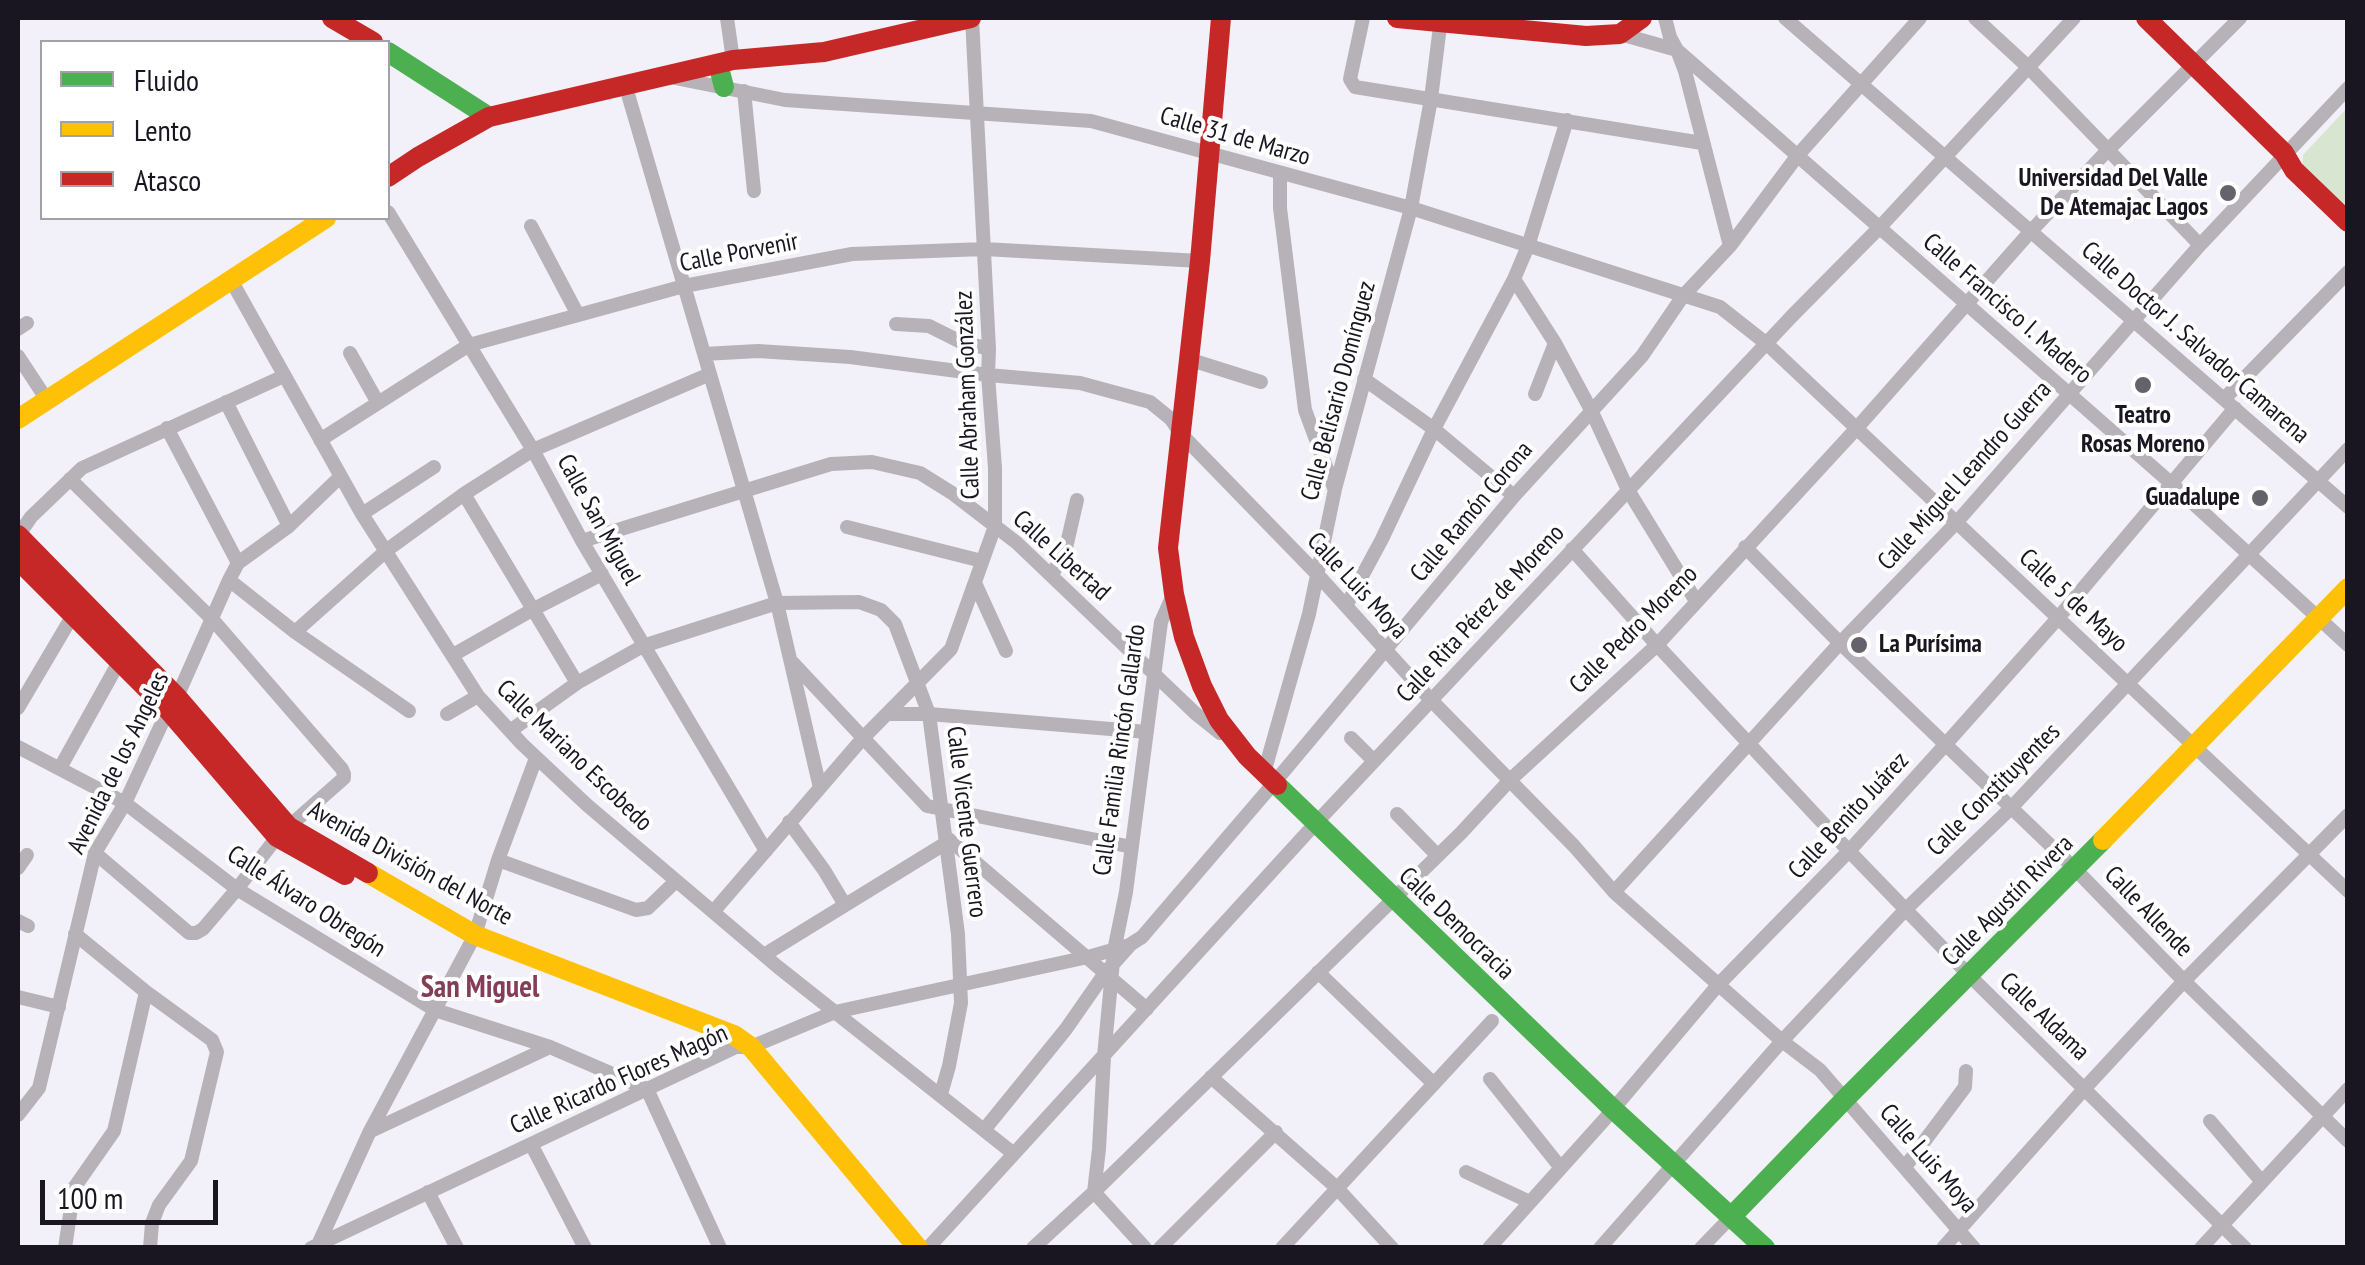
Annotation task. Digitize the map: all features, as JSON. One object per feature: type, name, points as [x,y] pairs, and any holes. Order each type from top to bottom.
[{"type":"main road","points":[[332,18],[369,40]]},
{"type":"main road","points":[[390,177],[489,118],[726,62],[824,52],[972,18]]},
{"type":"main road","name":"Calle Familia Rincón Gallardo","points":[[1174,594],[1168,548],[1200,261],[1221,18]]},
{"type":"main road","points":[[1397,18],[1441,19],[1586,36],[1620,34],[1642,18]]},
{"type":"main road","points":[[2146,18],[2348,222]]},
{"type":"main road","points":[[390,53],[489,118]]},
{"type":"main road","points":[[726,62],[734,89]]},
{"type":"main road","points":[[18,419],[323,220]]},
{"type":"main road","name":"Avenida División del Norte","points":[[18,536],[173,703],[283,832],[472,940],[748,1051],[918,1248]]},
{"type":"main road","name":"Avenida División del Norte","points":[[18,560],[119,662],[173,703]]},
{"type":"main road","name":"Calle Agustín Rivera","points":[[1732,1216],[2348,588]]},
{"type":"main road","name":"Calle Democracia","points":[[1174,594],[1202,686],[1219,720],[1247,756],[1613,1109],[1766,1248]]},
{"type":"street","points":[[726,62],[727,18]]},
{"type":"street","name":"Calle Abraham González","points":[[714,912],[864,738],[951,649],[994,526],[995,468],[972,18]]},
{"type":"street","points":[[1362,18],[1350,78],[1354,87],[1702,143]]},
{"type":"street","points":[[1665,18],[1685,72],[1730,246]]},
{"type":"street","name":"Calle Doctor J. Salvador Camarena","points":[[1785,18],[2348,508]]},
{"type":"street","name":"Calle Ramón Corona","points":[[984,1130],[1111,967],[1142,937],[1269,778],[1386,649],[1514,496],[1642,356],[1684,296],[1730,246],[1798,156],[1920,18]]},
{"type":"street","points":[[1975,18],[2200,245]]},
{"type":"street","name":"Calle Rita Pérez de Moreno","points":[[928,1248],[1315,824],[2074,18]]},
{"type":"street","name":"Calle Pedro Moreno","points":[[1033,1248],[1437,856],[1510,780],[1656,644],[1856,429],[2031,231],[2240,18]]},
{"type":"street","name":"Calle Belisario Domínguez","points":[[1269,778],[1335,488],[1411,208],[1441,19]]},
{"type":"street","name":"Calle Francisco I. Madero","points":[[1620,34],[1678,50],[2172,484],[2348,645]]},
{"type":"street","name":"Calle 31 de Marzo","points":[[664,76],[784,100],[1091,121],[1411,208],[1720,307],[1767,344]]},
{"type":"street","points":[[625,84],[777,603],[820,788]]},
{"type":"street","name":"Calle Miguel Leandro Guerra","points":[[1614,892],[1956,522],[2200,245],[2348,88]]},
{"type":"street","points":[[734,89],[754,190]]},
{"type":"street","points":[[1346,606],[1514,279],[1567,120]]},
{"type":"street","points":[[1280,173],[1280,208],[1305,410],[1335,488]]},
{"type":"street","name":"Calle San Miguel","points":[[390,215],[533,450],[643,646],[766,851]]},
{"type":"street","points":[[531,226],[578,315]]},
{"type":"street","name":"Calle Porvenir","points":[[320,440],[468,345],[684,286],[852,254],[984,248],[1200,261]]},
{"type":"street","name":"Calle Benito Juárez","points":[[1489,1248],[1718,985],[1849,851],[2058,618],[2172,484],[2229,404],[2348,272]]},
{"type":"street","points":[[1514,279],[1555,342],[1628,490],[1696,600]]},
{"type":"street","name":"Calle Mariano Escobedo","points":[[231,280],[362,514],[478,696],[510,732],[587,806],[764,955],[1014,1154]]},
{"type":"street","points":[[896,324],[929,326],[959,342],[989,348]]},
{"type":"street","points":[[1536,394],[1555,342]]},
{"type":"street","name":"Calle 5 de Mayo","points":[[1767,344],[2348,891]]},
{"type":"street","name":"Calle Luis Moya","points":[[704,354],[758,351],[850,357],[988,376],[1080,383],[1150,402],[1171,419],[1614,892],[1820,1070],[1974,1248]]},
{"type":"street","points":[[350,353],[378,403]]},
{"type":"street","points":[[18,356],[48,400]]},
{"type":"street","points":[[1188,359],[1261,382]]},
{"type":"street","points":[[295,632],[386,550],[533,450],[710,374]]},
{"type":"street","points":[[18,536],[82,468],[284,376]]},
{"type":"street","points":[[1364,378],[1434,429],[1514,496]]},
{"type":"street","points":[[226,402],[289,526]]},
{"type":"street","points":[[166,428],[238,563]]},
{"type":"street","name":"Calle Constituyentes","points":[[1600,1248],[1782,1041],[1906,909],[2011,808],[2348,449]]},
{"type":"street","name":"Calle Libertad","points":[[582,541],[832,464],[872,462],[920,472],[952,493],[1052,575],[1194,714],[1247,756]]},
{"type":"street","points":[[362,514],[434,467]]},
{"type":"street","name":"Avenida de los Angeles","points":[[18,1115],[39,1088],[96,854],[125,803],[229,580],[238,563],[289,526],[340,477]]},
{"type":"street","points":[[70,479],[213,620],[342,769],[344,778],[283,832],[196,933],[189,933],[96,854]]},
{"type":"street","points":[[464,494],[577,683]]},
{"type":"street","points":[[1052,575],[1066,548],[1077,500]]},
{"type":"street","points":[[847,527],[982,560]]},
{"type":"street","name":"Calle Allende","points":[[1745,547],[2348,1141]]},
{"type":"street","name":"Calle Aldama","points":[[1572,550],[1849,851],[2244,1248]]},
{"type":"street","points":[[453,655],[602,574]]},
{"type":"street","points":[[229,580],[295,632],[410,712]]},
{"type":"street","points":[[974,583],[1006,651]]},
{"type":"street","name":"Calle Familia Rincón Gallardo","points":[[1094,1192],[1111,967],[1126,892],[1162,622],[1174,594]]},
{"type":"street","name":"Calle Vicente Guerrero","points":[[510,732],[577,683],[643,646],[777,603],[859,602],[881,610],[895,624],[929,714],[958,934],[961,1004],[941,1094]]},
{"type":"street","points":[[18,708],[73,615]]},
{"type":"street","points":[[791,661],[927,806],[1132,847]]},
{"type":"street","points":[[60,768],[119,662]]},
{"type":"street","points":[[447,714],[478,696]]},
{"type":"street","points":[[886,714],[1146,732]]},
{"type":"street","points":[[1350,738],[1374,762]]},
{"type":"street","name":"Calle Álvaro Obregón","points":[[18,746],[125,803],[237,889],[435,1010],[550,1047],[647,1089]]},
{"type":"street","points":[[316,1247],[370,1131],[472,940],[536,758]]},
{"type":"street","points":[[1398,814],[1437,856]]},
{"type":"street","points":[[1943,1248],[2184,981],[2348,814]]},
{"type":"street","points":[[789,822],[845,905]]},
{"type":"street","points":[[764,955],[945,840],[1088,957],[1111,967],[1147,1009]]},
{"type":"street","points":[[18,868],[27,855]]},
{"type":"street","points":[[498,860],[636,910],[648,908],[676,881]]},
{"type":"street","points":[[75,934],[212,1040],[217,1052],[190,1161],[159,1205],[150,1248]]},
{"type":"street","name":"Calle Ricardo Flores Magón","points":[[316,1247],[647,1089],[748,1051],[835,1012],[1088,957],[1111,967]]},
{"type":"street","points":[[1318,972],[1434,1084]]},
{"type":"street","points":[[66,1248],[74,1188],[114,1130],[146,992]]},
{"type":"street","points":[[18,997],[59,1007]]},
{"type":"street","points":[[1282,1248],[1492,1021]]},
{"type":"street","points":[[370,1131],[550,1047]]},
{"type":"street","points":[[1905,1167],[1966,1087],[1966,1071]]},
{"type":"street","points":[[1211,1077],[1337,1188],[1392,1248]]},
{"type":"street","points":[[1490,1079],[1561,1168]]},
{"type":"street","points":[[647,1089],[720,1248]]},
{"type":"street","points":[[2201,1248],[2348,1089]]},
{"type":"street","points":[[2210,1120],[2262,1182]]},
{"type":"street","points":[[1160,1248],[1276,1132]]},
{"type":"street","points":[[531,1144],[585,1248]]},
{"type":"street","points":[[1466,1172],[1530,1202]]},
{"type":"street","points":[[428,1192],[457,1248]]},
{"type":"street","points":[[1094,1192],[1145,1248]]},
{"type":"street","name":"Calle Agustín Rivera","points":[[1701,1248],[1732,1216]]},
{"type":"street","points":[[1960,1230],[1961,1248]]},
{"type":"green space","points":[[2347,108],[2347,212],[2302,169],[2303,155]]},
{"type":"traffic: fast","points":[[390,53],[489,117]]},
{"type":"traffic: fast","points":[[718,64],[724,87]]},
{"type":"traffic: fast","points":[[1277,785],[1613,1109],[1765,1248]]},
{"type":"traffic: fast","points":[[1732,1216],[2103,840]]},
{"type":"traffic: slow","points":[[18,419],[323,220]]},
{"type":"traffic: slow","points":[[2103,840],[2348,588]]},
{"type":"traffic: slow","points":[[368,873],[475,935],[734,1035],[751,1047],[918,1248]]},
{"type":"traffic: jam","points":[[332,18],[370,40]]},
{"type":"traffic: jam","points":[[390,176],[489,117],[733,60],[824,52],[971,18]]},
{"type":"traffic: jam","points":[[1221,18],[1200,261],[1168,548],[1184,637],[1202,686],[1219,720],[1247,756],[1277,785]]},
{"type":"traffic: jam","points":[[1397,18],[1586,36],[1620,34],[1642,18]]},
{"type":"traffic: jam","points":[[2146,18],[2284,153],[2294,170],[2348,222]]},
{"type":"traffic: jam","points":[[18,535],[177,697],[289,827],[368,873]]},
{"type":"traffic: jam","points":[[18,560],[168,710],[277,837],[345,875]]},
{"type":"place","name":"Universidad Del Valle De Atemajac Lagos","points":[[2228,193]]},
{"type":"place","name":"Teatro Rosas Moreno","points":[[2143,385]]},
{"type":"place","name":"Guadalupe","points":[[2260,498]]},
{"type":"place","name":"La Purísima","points":[[1859,645]]},
{"type":"district","name":"San Miguel","points":[[480,988]]}]
